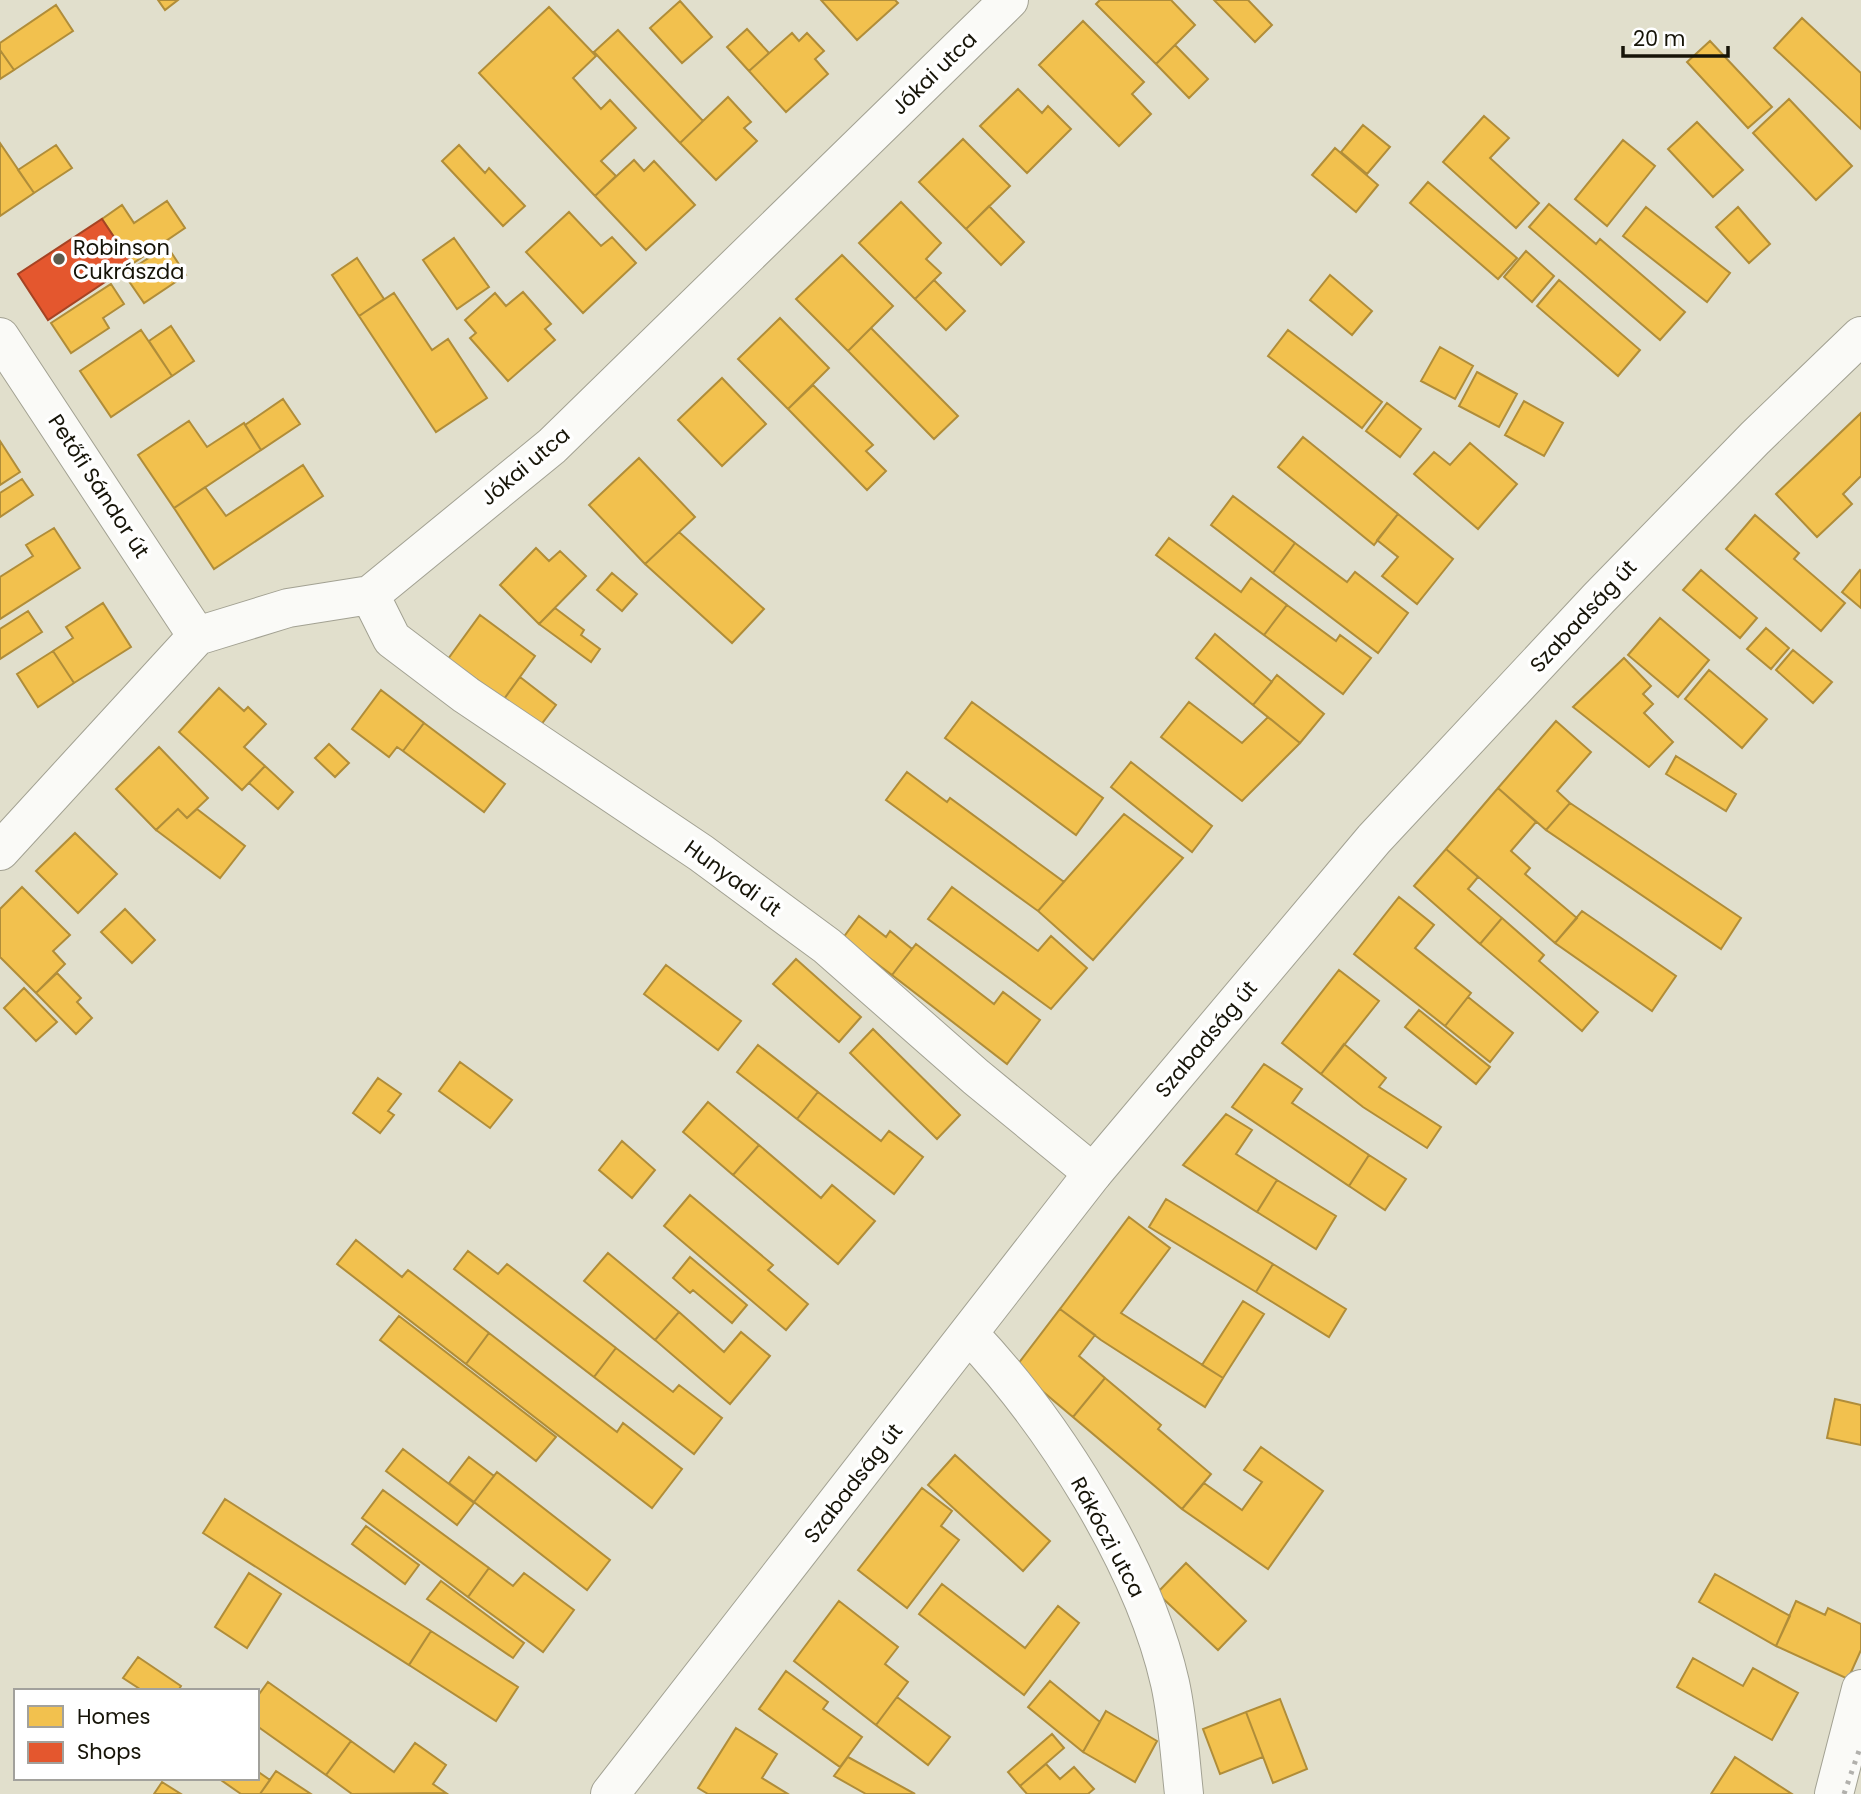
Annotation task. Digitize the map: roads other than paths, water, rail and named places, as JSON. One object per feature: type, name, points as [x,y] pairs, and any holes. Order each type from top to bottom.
[{"type":"street","name":"Jókai utca","points":[[370,595],[552,446],[1009,0]]},
{"type":"street","name":"Szabadság út","points":[[610,1794],[970,1335],[1093,1173],[1374,839],[1599,598],[1755,438],[1861,336]]},
{"type":"street","name":"Petőfi Sándor út","points":[[0,337],[197,636]]},
{"type":"street","points":[[0,851],[197,636],[288,608],[370,595]]},
{"type":"street","name":"Hunyadi út","points":[[370,595],[392,639],[466,695],[701,853],[827,946],[976,1077],[1093,1173]]},
{"type":"street","name":"Rákóczi utca","points":[[970,1335],[1055,1440],[1097,1509],[1141,1595],[1170,1683],[1182,1782],[1153,1794]]},
{"type":"street","points":[[1834,1794],[1861,1689]]},
{"type":"railway","points":[[1844,1794],[1861,1745]]},
{"type":"place","name":"Robinson Cukrászda","points":[[59,259]]}]
